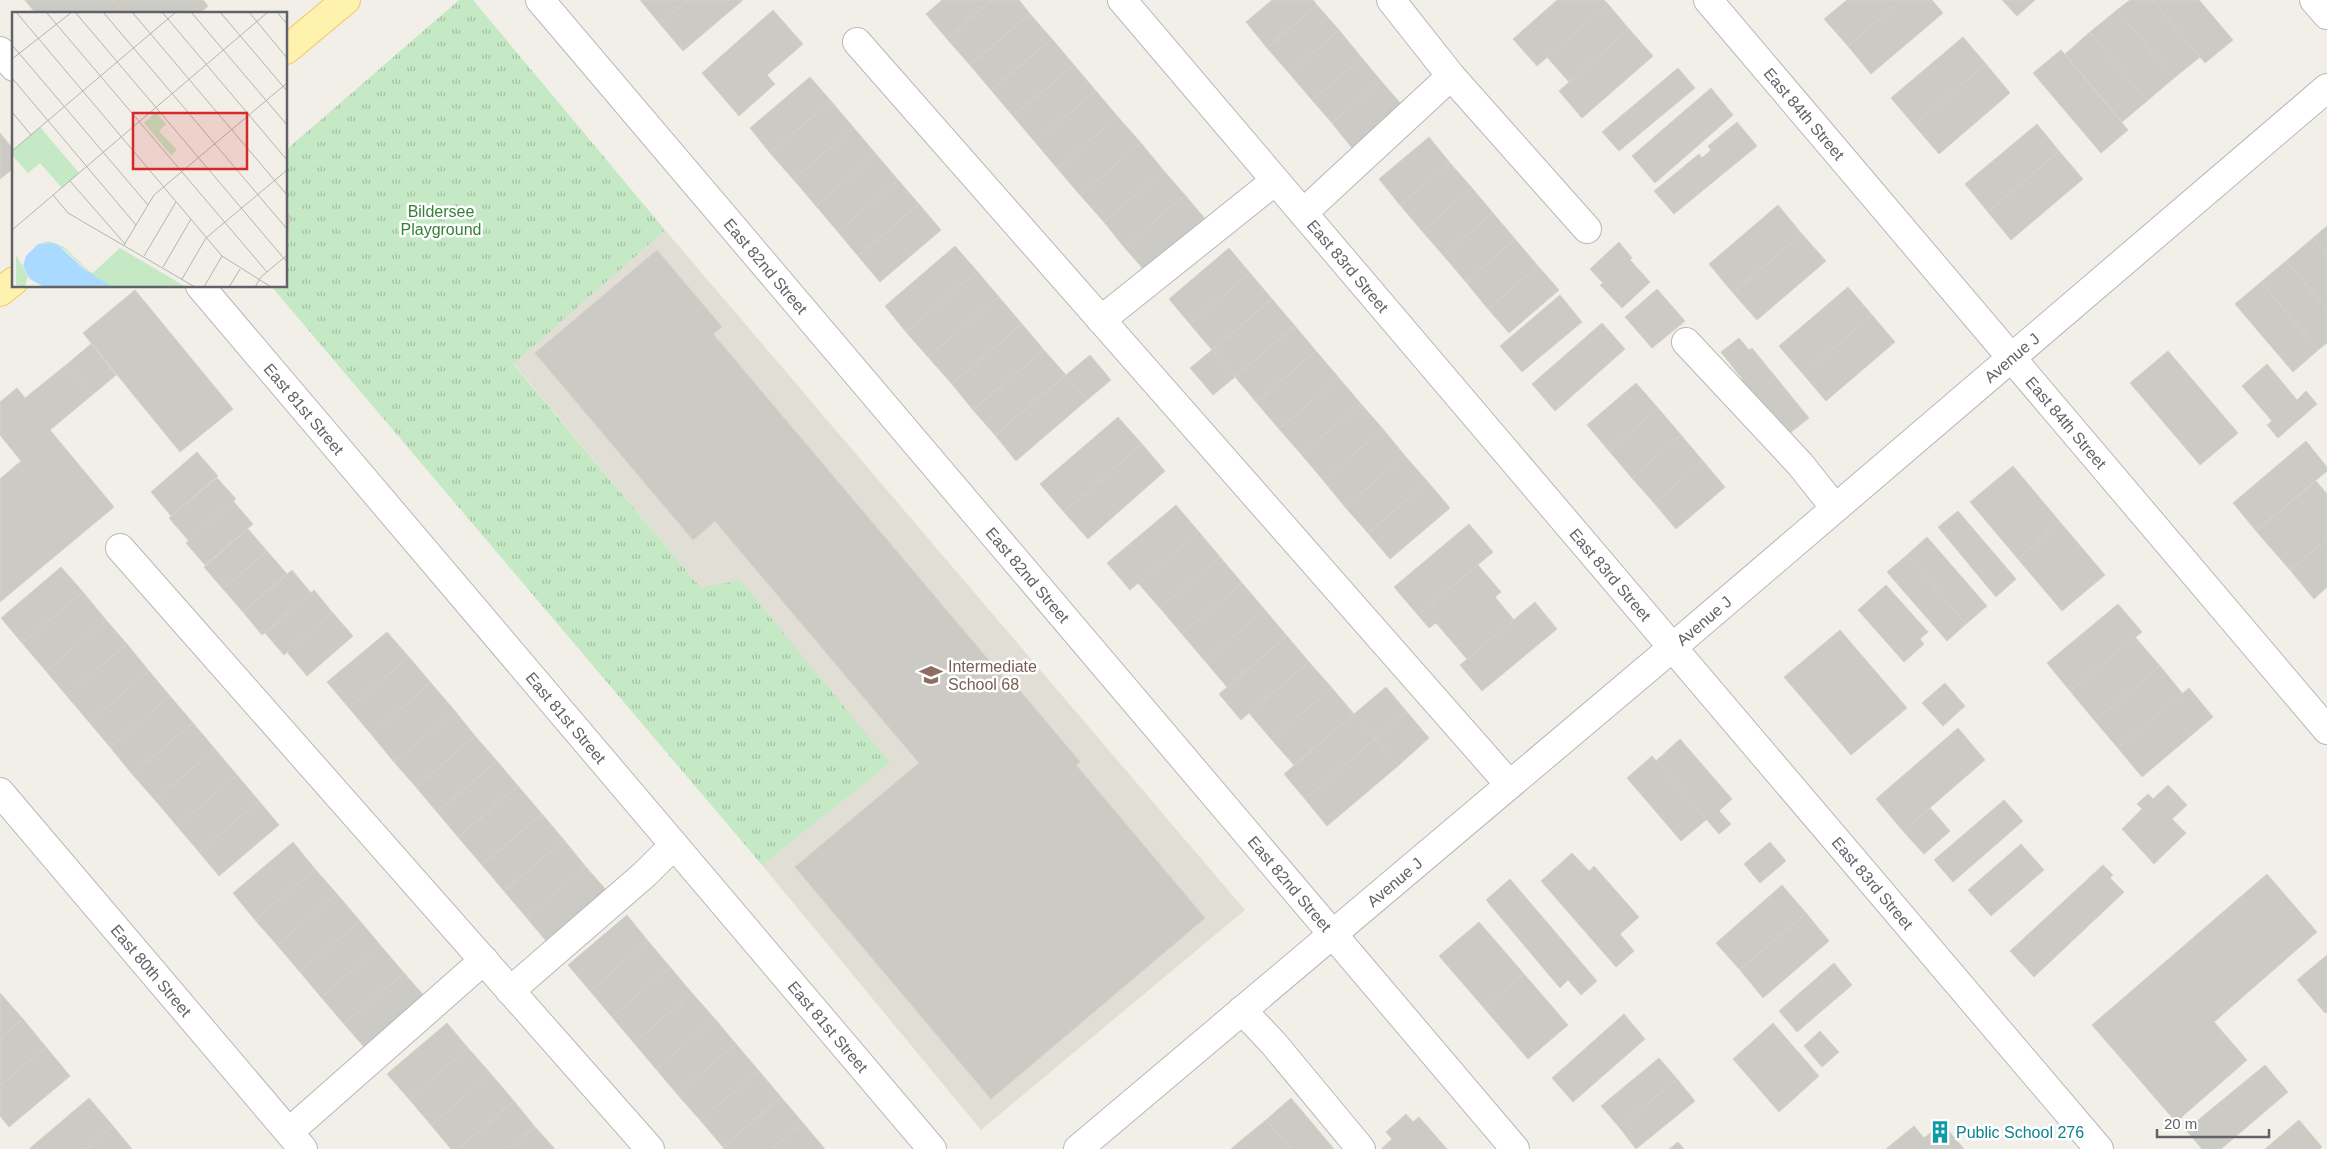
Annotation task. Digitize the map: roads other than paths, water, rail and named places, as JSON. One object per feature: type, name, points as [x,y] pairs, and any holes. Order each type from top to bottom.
[{"type":"main road","points":[[288,48],[346,0]]},
{"type":"main road","points":[[0,292],[12,282]]},
{"type":"street","name":"East 82nd Street","points":[[540,0],[1515,1149]]},
{"type":"street","name":"East 83rd Street","points":[[1122,0],[2099,1149]]},
{"type":"street","points":[[1391,0],[1451,76],[1587,229]]},
{"type":"street","name":"East 84th Street","points":[[1708,0],[2327,730]]},
{"type":"street","points":[[2314,0],[2327,15]]},
{"type":"street","points":[[858,42],[1509,784]]},
{"type":"street","points":[[0,51],[12,65]]},
{"type":"street","points":[[1303,213],[1451,76]]},
{"type":"street","name":"Avenue J","points":[[1078,1149],[1673,647],[2327,88]]},
{"type":"street","points":[[1101,320],[1275,181]]},
{"type":"street","name":"East 81st Street","points":[[202,288],[932,1149]]},
{"type":"street","points":[[1686,342],[1800,464],[1835,508]]},
{"type":"street","points":[[120,548],[650,1149]]},
{"type":"street","name":"East 80th Street","points":[[0,792],[296,1140]]},
{"type":"street","points":[[510,991],[645,874],[674,845]]},
{"type":"street","points":[[296,1140],[484,960]]},
{"type":"street","points":[[1242,1010],[1274,1044],[1361,1149]]},
{"type":"place","name":"Intermediate School 68","points":[[931,675]]},
{"type":"place","name":"Public School 276","points":[[1940,1132]]},
{"type":"park label","name":"Bildersee Playground","points":[[441,220]]}]
